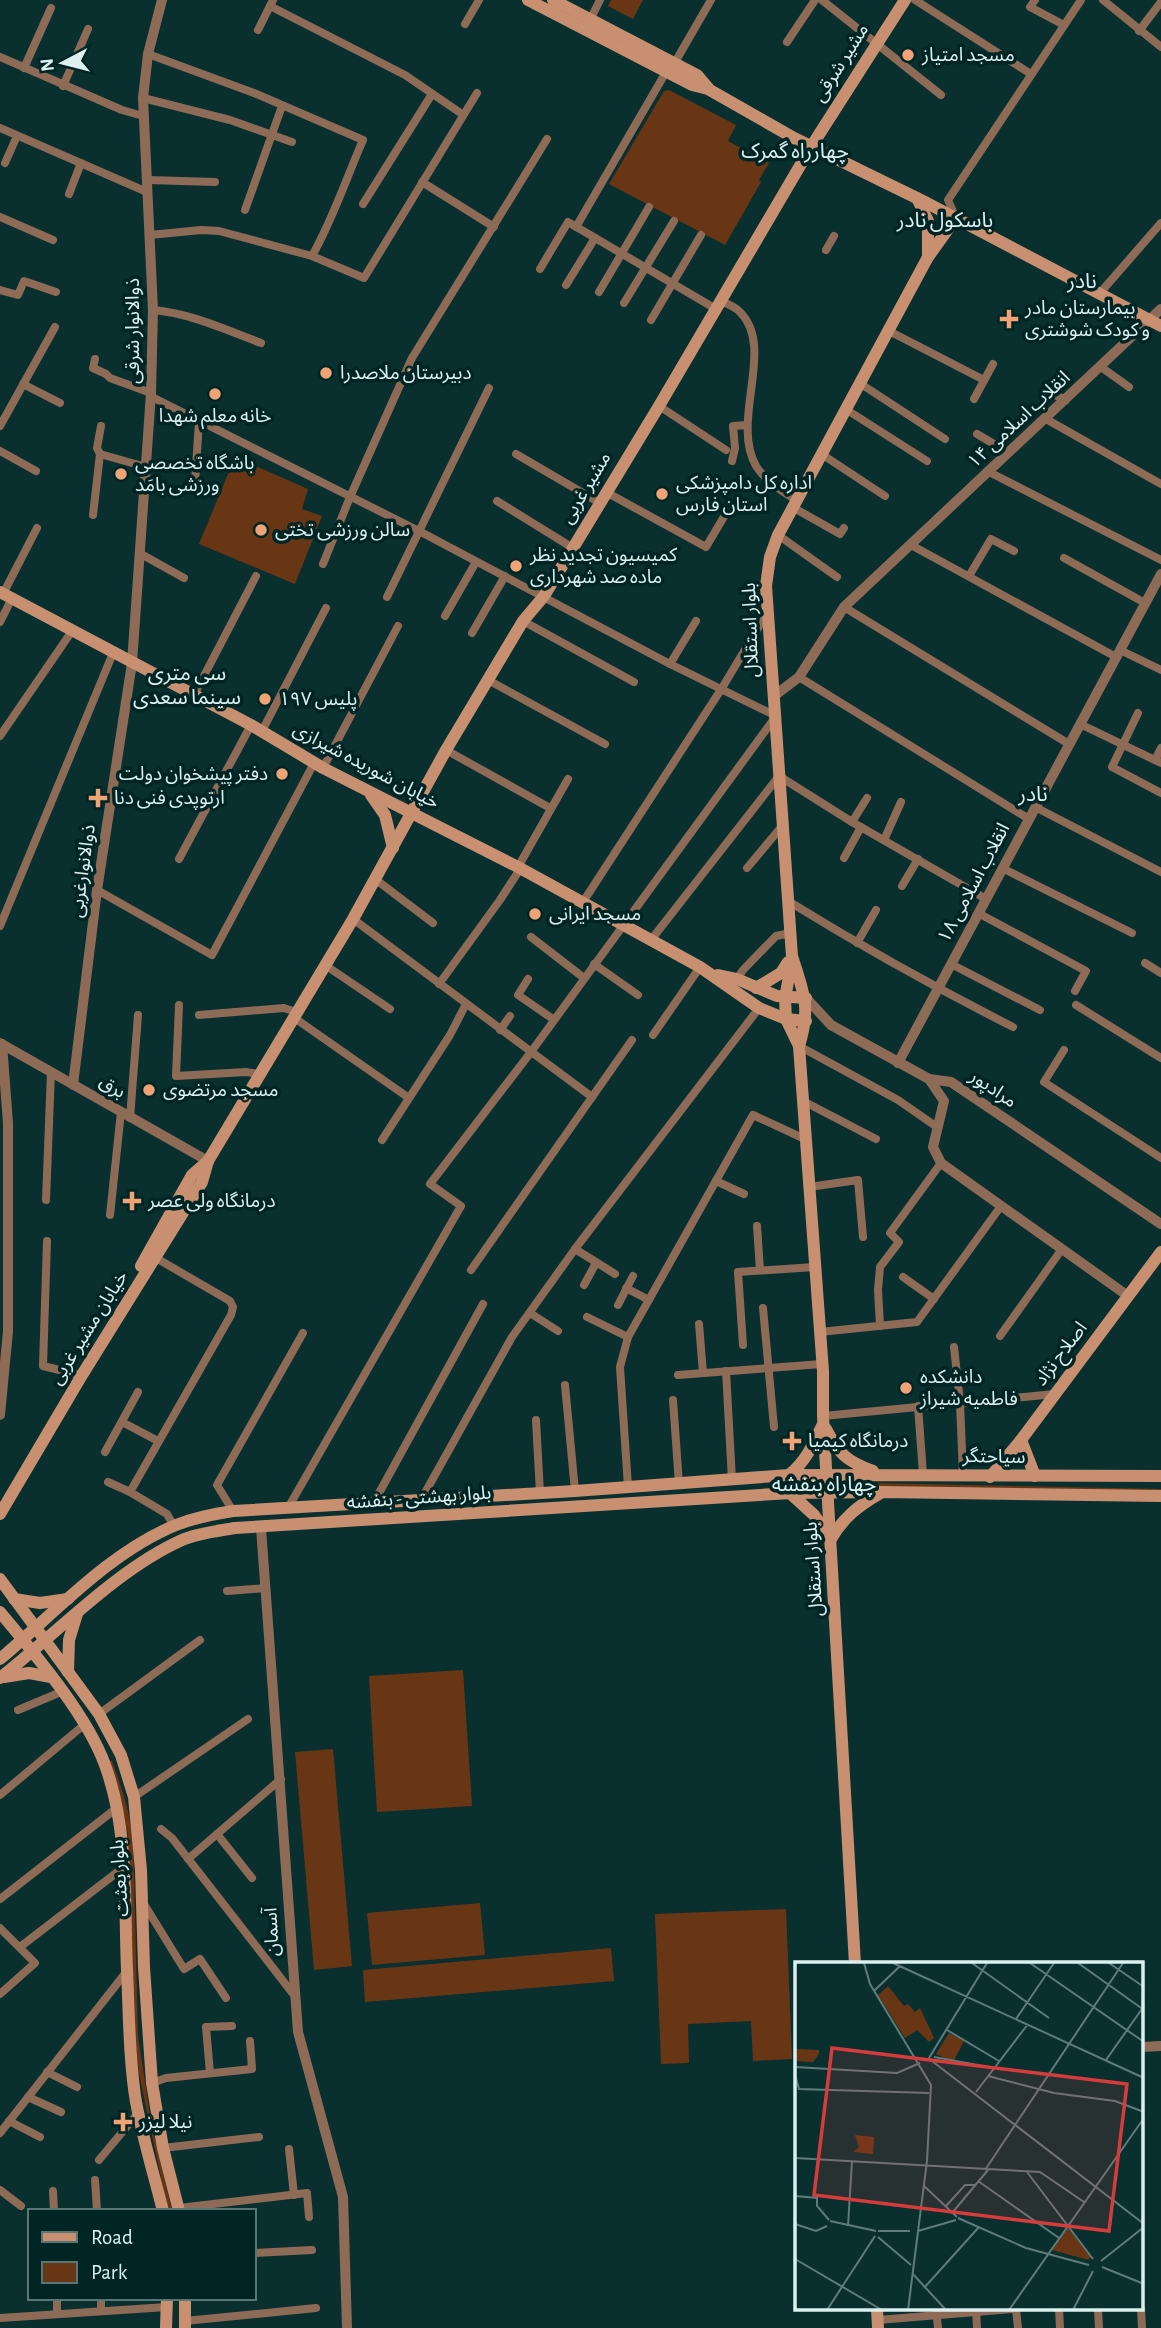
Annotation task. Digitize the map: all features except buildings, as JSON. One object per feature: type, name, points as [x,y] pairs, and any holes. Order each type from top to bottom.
[{"type":"main road","points":[[528,0],[670,68],[697,75],[708,89],[811,147],[917,198],[1156,323]]},
{"type":"main road","points":[[553,0],[670,68]]},
{"type":"main road","name":"مشیر شرقی","points":[[811,147],[905,0]]},
{"type":"main road","name":"مشیر غربی","points":[[393,848],[446,750],[523,621],[544,596],[811,147]]},
{"type":"main road","points":[[917,198],[928,221],[928,257]]},
{"type":"main road","name":"بلوار استقلال","points":[[855,1962],[822,1364],[799,1046],[806,1021],[806,998],[792,956],[766,586],[770,557],[778,535],[928,257],[956,218]]},
{"type":"main road","name":"خیابان شوریده شیرازی","points":[[5,594],[257,728],[369,792],[583,902],[714,974],[760,1008],[786,1019],[806,1021]]},
{"type":"main road","points":[[369,792],[386,815],[393,848]]},
{"type":"main road","name":"خیابان مشیر غربی","points":[[0,1514],[82,1375],[202,1182],[208,1161],[393,848]]},
{"type":"main road","points":[[756,988],[781,973],[792,956]]},
{"type":"main road","name":"بلوار استقلال","points":[[792,956],[785,998],[786,1019],[799,1046]]},
{"type":"main road","name":"خیابان شوریده شیرازی","points":[[714,974],[737,979],[785,998],[806,998]]},
{"type":"main road","name":"خیابان مشیر غربی","points":[[0,1500],[139,1270],[192,1175],[208,1161]]},
{"type":"main road","name":"اصلاح نژاد","points":[[989,1477],[1021,1440],[1161,1252]]},
{"type":"main road","points":[[823,1419],[836,1449],[851,1463],[881,1474]]},
{"type":"main road","points":[[789,1475],[801,1465],[810,1452],[823,1419]]},
{"type":"main road","points":[[1021,1440],[1035,1476]]},
{"type":"main road","name":"بلوار بهشتی - بنفشه","points":[[0,1659],[35,1626],[140,1544],[174,1526],[199,1517],[233,1511],[575,1491],[789,1475],[827,1475]]},
{"type":"main road","name":"سیاحتگر","points":[[827,1475],[1161,1476]]},
{"type":"main road","points":[[791,1493],[814,1515],[831,1539],[841,1521],[861,1504],[882,1492]]},
{"type":"main road","name":"سیاحتگر","points":[[828,1494],[882,1492],[1161,1496]]},
{"type":"main road","name":"بلوار بهشتی - بنفشه","points":[[0,1678],[77,1613],[148,1559],[183,1539],[235,1528],[791,1493],[828,1494]]},
{"type":"main road","points":[[463,1497],[464,1515]]},
{"type":"main road","name":"بلوار بعثت","points":[[0,1579],[99,1714],[119,1752],[134,1797],[152,2083],[163,2148],[179,2209]]},
{"type":"main road","points":[[14,1599],[40,1603],[68,1599]]},
{"type":"main road","name":"بلوار بعثت","points":[[0,1612],[85,1724],[103,1760],[118,1807],[124,1867],[134,2085],[163,2209]]},
{"type":"main road","points":[[68,1672],[69,1640],[77,1613]]},
{"type":"main road","points":[[0,1678],[29,1673],[51,1677]]},
{"type":"main road","points":[[103,1760],[119,1752]]},
{"type":"main road","points":[[134,2085],[152,2083]]},
{"type":"main road","points":[[185,2300],[185,2324]]},
{"type":"main road","points":[[166,2328],[167,2302]]},
{"type":"street","name":"ذوالانوار شرقی","points":[[132,663],[141,554],[153,310],[143,98],[148,54],[162,0]]},
{"type":"street","points":[[465,24],[479,0]]},
{"type":"street","points":[[590,20],[600,0]]},
{"type":"street","points":[[576,227],[711,0]]},
{"type":"street","points":[[787,42],[815,0]]},
{"type":"street","points":[[822,0],[941,95]]},
{"type":"street","points":[[915,0],[1031,74]]},
{"type":"street","points":[[1035,0],[1030,7],[1064,25]]},
{"type":"street","points":[[956,218],[948,200],[1081,0]]},
{"type":"street","points":[[1103,0],[1161,47]]},
{"type":"street","points":[[1139,30],[1161,2]]},
{"type":"street","points":[[258,30],[271,3],[405,75],[462,114]]},
{"type":"street","points":[[24,68],[51,8]]},
{"type":"street","points":[[63,86],[89,29]]},
{"type":"street","points":[[148,54],[214,78],[363,140],[328,227],[312,256]]},
{"type":"street","points":[[0,57],[63,86],[144,116]]},
{"type":"street","points":[[150,234],[212,230],[312,256],[364,278],[477,93]]},
{"type":"street","points":[[363,204],[432,94]]},
{"type":"street","points":[[143,98],[230,120],[292,142]]},
{"type":"street","points":[[245,210],[282,106]]},
{"type":"street","points":[[0,128],[81,163],[147,186],[215,182]]},
{"type":"street","points":[[5,163],[17,136]]},
{"type":"street","points":[[323,564],[412,358],[547,139]]},
{"type":"street","points":[[69,194],[81,163]]},
{"type":"street","points":[[422,182],[494,227]]},
{"type":"street","points":[[599,292],[649,207]]},
{"type":"street","points":[[0,217],[53,240]]},
{"type":"street","points":[[624,303],[674,221]]},
{"type":"street","points":[[540,270],[568,222],[672,283],[741,312],[751,333],[754,349],[747,425],[755,465],[796,504],[840,534],[844,528]]},
{"type":"street","points":[[1100,293],[1161,223]]},
{"type":"street","points":[[651,320],[701,235]]},
{"type":"street","points":[[826,250],[834,236]]},
{"type":"street","points":[[566,285],[595,238]]},
{"type":"street","points":[[0,290],[18,295],[24,281],[56,292]]},
{"type":"street","name":"۱۴ انقلاب اسلامی","points":[[799,677],[844,607],[1101,367],[1156,323],[1161,309]]},
{"type":"street","points":[[153,310],[182,315],[261,343]]},
{"type":"street","points":[[0,426],[55,327]]},
{"type":"street","points":[[890,331],[984,380]]},
{"type":"street","points":[[95,359],[93,368],[110,379],[150,394],[199,422],[419,531],[670,664],[776,716],[531,1052],[430,1184],[461,1206],[288,1508]]},
{"type":"street","points":[[974,399],[993,364]]},
{"type":"street","points":[[1101,367],[1129,387]]},
{"type":"street","points":[[23,384],[60,403]]},
{"type":"street","points":[[861,384],[946,439]]},
{"type":"street","points":[[387,597],[489,388]]},
{"type":"street","points":[[1046,391],[1066,400]]},
{"type":"street","points":[[659,406],[726,450]]},
{"type":"street","points":[[847,410],[927,460]]},
{"type":"street","points":[[1046,419],[1161,484]]},
{"type":"street","points":[[195,481],[199,422]]},
{"type":"street","points":[[732,461],[735,448],[733,426],[747,425]]},
{"type":"street","points":[[93,515],[101,426]]},
{"type":"street","points":[[976,434],[1009,453]]},
{"type":"street","points":[[0,451],[36,471]]},
{"type":"street","points":[[100,454],[146,467]]},
{"type":"street","points":[[516,454],[705,547],[725,515]]},
{"type":"street","points":[[823,455],[885,496]]},
{"type":"street","points":[[989,472],[1086,524],[1161,560]]},
{"type":"street","points":[[497,501],[573,548]]},
{"type":"street","points":[[0,622],[5,594],[37,528]]},
{"type":"street","points":[[778,535],[837,577]]},
{"type":"street","points":[[970,576],[991,539],[1014,551]]},
{"type":"street","points":[[911,545],[1118,653],[1161,670]]},
{"type":"street","points":[[141,554],[184,578]]},
{"type":"street","points":[[1064,558],[1145,603]]},
{"type":"street","points":[[445,616],[476,562]]},
{"type":"street","name":"۱۸ انقلاب اسلامی","points":[[898,1063],[1161,573]]},
{"type":"street","points":[[194,695],[256,576]]},
{"type":"street","points":[[472,633],[505,576]]},
{"type":"street","points":[[844,607],[1069,744]]},
{"type":"street","points":[[179,859],[326,608]]},
{"type":"street","points":[[583,902],[722,688],[767,612]]},
{"type":"street","points":[[523,621],[634,682]]},
{"type":"street","points":[[670,664],[696,621]]},
{"type":"street","points":[[97,890],[212,955],[398,626]]},
{"type":"street","points":[[0,736],[72,631]]},
{"type":"street","points":[[0,923],[113,653]]},
{"type":"street","name":"ذوالانوارغربی","points":[[73,1085],[97,890],[132,663]]},
{"type":"street","points":[[774,696],[799,677],[1029,819]]},
{"type":"street","points":[[488,680],[605,744]]},
{"type":"street","points":[[1138,713],[1112,767],[1161,793]]},
{"type":"street","points":[[1080,724],[1158,762],[1161,748]]},
{"type":"street","points":[[446,750],[550,808]]},
{"type":"street","points":[[651,940],[779,776],[852,822],[986,899]]},
{"type":"street","points":[[439,984],[519,868],[568,779]]},
{"type":"street","points":[[852,822],[867,798]]},
{"type":"street","points":[[884,840],[901,802]]},
{"type":"street","points":[[1035,807],[1161,872]]},
{"type":"street","points":[[747,868],[783,825]]},
{"type":"street","points":[[844,858],[861,827]]},
{"type":"street","points":[[902,886],[918,859]]},
{"type":"street","points":[[1002,868],[1132,933]]},
{"type":"street","points":[[375,879],[433,923]]},
{"type":"street","points":[[788,901],[937,988],[1013,1027]]},
{"type":"street","points":[[857,943],[876,910]]},
{"type":"street","points":[[978,913],[1086,971],[1075,991]]},
{"type":"street","points":[[353,919],[592,1097]]},
{"type":"street","points":[[737,979],[776,936],[790,933]]},
{"type":"street","points":[[531,937],[584,978]]},
{"type":"street","points":[[1145,963],[1161,973]]},
{"type":"street","points":[[594,964],[638,995]]},
{"type":"street","points":[[951,964],[1040,1010]]},
{"type":"street","points":[[325,965],[390,1009]]},
{"type":"street","points":[[653,1035],[701,967]]},
{"type":"street","points":[[528,979],[518,995],[554,1019]]},
{"type":"street","points":[[806,998],[831,1025],[929,1079]]},
{"type":"street","points":[[382,1140],[450,1035],[466,1004]]},
{"type":"street","points":[[1076,1004],[1161,1058]]},
{"type":"street","points":[[178,1005],[176,1076],[246,1072],[259,1074]]},
{"type":"street","points":[[421,1500],[512,1338],[575,1249],[760,1008]]},
{"type":"street","points":[[199,1015],[284,1009],[409,1098]]},
{"type":"street","points":[[110,1215],[138,1015]]},
{"type":"street","points":[[500,1030],[510,1016]]},
{"type":"street","points":[[806,1021],[831,1025]]},
{"type":"street","points":[[471,1270],[632,1040]]},
{"type":"street","points":[[0,1415],[8,1331],[8,1123],[1,1044]]},
{"type":"street","name":"برق","points":[[1,1044],[208,1161]]},
{"type":"street","points":[[799,1046],[898,1100],[937,1127]]},
{"type":"street","points":[[1064,1050],[1044,1082],[1161,1158]]},
{"type":"street","points":[[46,1200],[51,1072]]},
{"type":"street","name":"مرادپور","points":[[929,1079],[944,1101],[933,1147],[941,1163]]},
{"type":"street","name":"مرادپور","points":[[929,1079],[951,1082],[1161,1223]]},
{"type":"street","points":[[803,1101],[876,1139]]},
{"type":"street","points":[[628,1487],[620,1367],[628,1337],[752,1115],[807,1140]]},
{"type":"street","points":[[0,1140],[8,1123]]},
{"type":"street","points":[[880,1326],[880,1267],[899,1242],[890,1233],[941,1163],[1128,1296]]},
{"type":"street","points":[[809,1187],[858,1180],[863,1237]]},
{"type":"street","points":[[716,1181],[744,1194]]},
{"type":"street","points":[[820,1332],[917,1322],[1001,1206]]},
{"type":"street","points":[[757,1226],[760,1270]]},
{"type":"street","points":[[47,1241],[43,1366],[76,1374]]},
{"type":"street","points":[[575,1249],[615,1274]]},
{"type":"street","points":[[1000,1336],[1062,1249]]},
{"type":"street","points":[[130,1492],[231,1315],[233,1307],[230,1301],[156,1258]]},
{"type":"street","points":[[584,1285],[596,1262]]},
{"type":"street","points":[[743,1345],[738,1272],[815,1267]]},
{"type":"street","points":[[618,1306],[633,1276]]},
{"type":"street","points":[[903,1277],[934,1299]]},
{"type":"street","points":[[626,1288],[649,1300]]},
{"type":"street","points":[[373,1504],[482,1304]]},
{"type":"street","points":[[763,1308],[774,1427]]},
{"type":"street","points":[[530,1313],[558,1331]]},
{"type":"street","points":[[587,1317],[628,1337]]},
{"type":"street","points":[[699,1324],[703,1373]]},
{"type":"street","points":[[233,1511],[217,1485],[303,1333]]},
{"type":"street","points":[[954,1347],[963,1476]]},
{"type":"street","points":[[678,1375],[822,1364]]},
{"type":"street","points":[[726,1371],[732,1480]]},
{"type":"street","points":[[565,1385],[575,1491]]},
{"type":"street","points":[[105,1452],[138,1392]]},
{"type":"street","points":[[823,1419],[918,1406],[1055,1394]]},
{"type":"street","points":[[674,1400],[679,1484]]},
{"type":"street","points":[[918,1406],[923,1474]]},
{"type":"street","points":[[536,1420],[540,1493]]},
{"type":"street","points":[[122,1422],[158,1441]]},
{"type":"street","points":[[108,1482],[167,1514],[174,1526]]},
{"type":"street","name":"آسمان","points":[[261,1528],[298,2032],[342,2197],[348,2328]]},
{"type":"street","points":[[227,1591],[266,1588]]},
{"type":"street","points":[[99,1714],[201,1640]]},
{"type":"street","points":[[19,1710],[61,1692]]},
{"type":"street","points":[[134,1797],[248,1720]]},
{"type":"street","points":[[0,1795],[85,1724]]},
{"type":"street","points":[[188,1859],[281,1779]]},
{"type":"street","points":[[0,1899],[118,1807]]},
{"type":"street","points":[[161,1829],[172,1838],[294,1995]]},
{"type":"street","points":[[217,1834],[252,1878]]},
{"type":"street","points":[[20,1947],[124,1867]]},
{"type":"street","points":[[142,1901],[184,1969],[200,1959],[226,1998]]},
{"type":"street","points":[[0,1928],[35,1963],[0,1994]]},
{"type":"street","points":[[0,2133],[127,1971]]},
{"type":"street","points":[[210,2073],[206,2027],[232,2025]]},
{"type":"street","points":[[152,2083],[166,2078],[253,2069],[250,2041]]},
{"type":"street","points":[[47,2072],[77,2087]]},
{"type":"street","points":[[28,2097],[61,2112]]},
{"type":"street","points":[[99,2160],[139,2112]]},
{"type":"street","points":[[9,2121],[40,2137]]},
{"type":"street","points":[[163,2148],[259,2137]]},
{"type":"street","points":[[289,2149],[294,2194]]},
{"type":"street","points":[[95,2180],[97,2209]]},
{"type":"street","points":[[0,2190],[21,2206]]},
{"type":"street","points":[[53,2191],[54,2209]]},
{"type":"street","points":[[179,2209],[307,2193],[309,2217]]},
{"type":"street","points":[[256,2253],[312,2250]]},
{"type":"street","points":[[57,2300],[57,2314]]},
{"type":"street","points":[[101,2300],[101,2311]]},
{"type":"street","points":[[0,2318],[101,2311],[167,2302]]},
{"type":"street","points":[[185,2324],[316,2308]]},
{"type":"street","points":[[878,2319],[976,2310],[977,2328]]},
{"type":"street","points":[[1014,2310],[1018,2328]]},
{"type":"street","points":[[1059,2310],[1060,2328]]},
{"type":"street","points":[[1098,2310],[1099,2328]]},
{"type":"street","points":[[1141,2310],[1142,2328]]},
{"type":"street","points":[[937,2312],[938,2328]]},
{"type":"green space","points":[[611,0],[643,0],[633,19],[608,6]]},
{"type":"green space","points":[[669,90],[736,125],[728,141],[769,163],[725,245],[609,184],[664,91]]},
{"type":"green space","name":"سالن ورزشی تختی","points":[[235,457],[308,489],[302,509],[322,516],[295,584],[199,544]]},
{"type":"green space","points":[[873,1483],[1161,1489],[1161,1493],[874,1486]]},
{"type":"green space","points":[[463,1670],[472,1806],[377,1812],[369,1676]]},
{"type":"green space","points":[[333,1749],[352,1966],[314,1970],[295,1752]]},
{"type":"green space","points":[[109,1761],[112,1761],[122,1789],[133,1837],[138,2036],[151,2122],[172,2209],[168,2209],[139,2074],[134,2031],[128,1835]]},
{"type":"green space","points":[[480,1903],[485,1955],[372,1965],[367,1913]]},
{"type":"green space","points":[[786,1909],[792,2059],[753,2061],[751,2021],[688,2024],[689,2063],[661,2064],[655,1914]]},
{"type":"green space","points":[[611,1948],[614,1981],[365,2002],[363,1970]]},
{"type":"place","name":"مسجد امتیاز","points":[[908,55]]},
{"type":"place","name":"بیمارستان مادر و کودک شوشتری","points":[[1009,319]]},
{"type":"place","name":"دبیرستان ملاصدرا","points":[[326,373]]},
{"type":"place","name":"خانه معلم شهدا","points":[[215,394]]},
{"type":"place","name":"باشگاه تخصصی ورزشی بامَد","points":[[121,474]]},
{"type":"place","name":"اداره کل دامپزشکی استان فارس","points":[[662,494]]},
{"type":"place","name":"سالن ورزشی تختی","points":[[261,530]]},
{"type":"place","name":"کمیسیون تجدید نظر ماده صد شهرداری","points":[[516,566]]},
{"type":"place","name":"پلیس ۱۹۷","points":[[265,699]]},
{"type":"place","name":"دفتر پیشخوان دولت","points":[[282,774]]},
{"type":"place","name":"ارتوپدی فنی دنا","points":[[98,798]]},
{"type":"place","name":"مسجد ایرانی","points":[[535,914]]},
{"type":"place","name":"مسجد مرتضوی","points":[[149,1090]]},
{"type":"place","name":"درمانگاه ولی عصر","points":[[132,1201]]},
{"type":"place","name":"دانشکده فاطمیه شیراز","points":[[906,1388]]},
{"type":"place","name":"درمانگاه کیمیا","points":[[792,1441]]},
{"type":"place","name":"نیلا لیزر","points":[[123,2122]]},
{"type":"district","name":"چهارراه گمرک","points":[[795,151]]},
{"type":"district","name":"باسکول نادر","points":[[945,220]]},
{"type":"district","name":"نادر","points":[[1082,281]]},
{"type":"district","name":"سی متری سینما سعدی","points":[[187,685]]},
{"type":"district","name":"نادر","points":[[1033,794]]},
{"type":"district","name":"چهاراه بنفشه","points":[[824,1484]]}]
